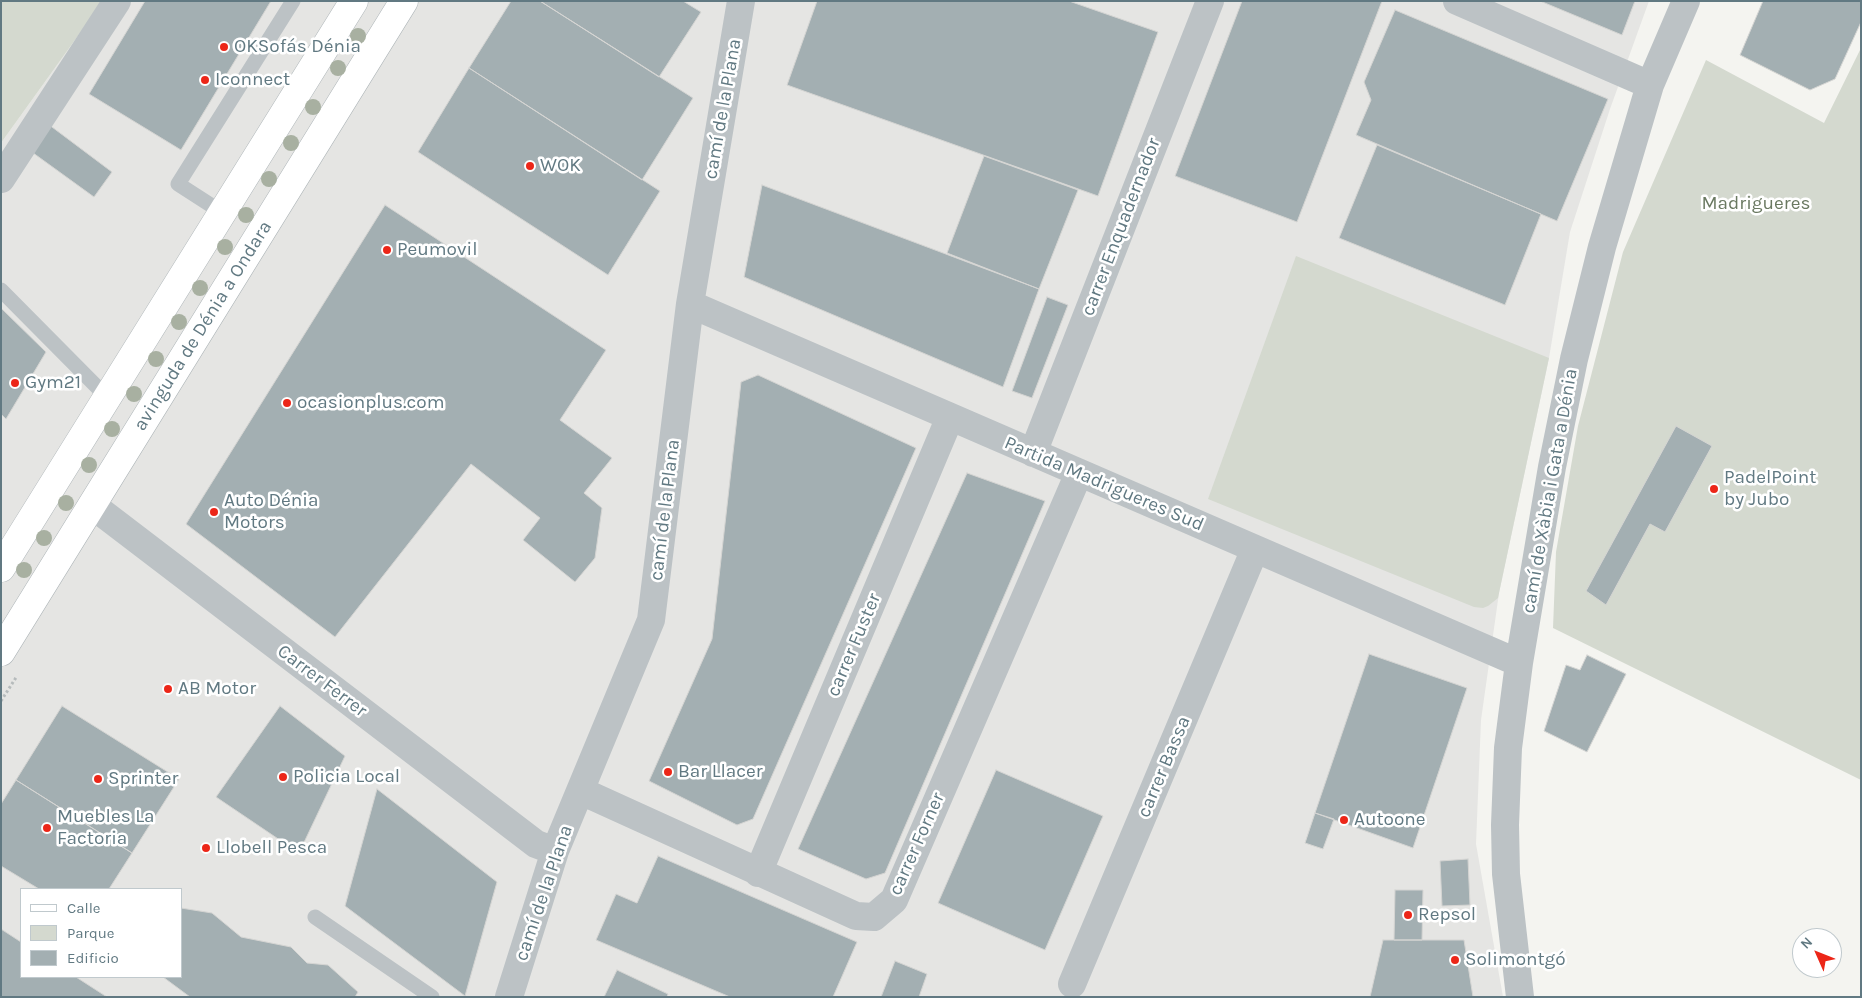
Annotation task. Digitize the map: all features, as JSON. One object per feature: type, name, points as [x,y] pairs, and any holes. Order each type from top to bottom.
[{"type":"main road","points":[[1,568],[354,1]]},
{"type":"main road","name":"avinguda de Dénia a Ondara","points":[[1,652],[404,1]]},
{"type":"street","points":[[1,179],[117,1]]},
{"type":"street","name":"camí de la Plana","points":[[509,997],[555,851],[651,620],[690,304],[741,1]]},
{"type":"street","name":"carrer Enquadernador","points":[[1033,453],[1210,1]]},
{"type":"street","points":[[1457,1],[1650,85]]},
{"type":"street","name":"camí de Xàbia i Gata a Dénia","points":[[1520,997],[1506,874],[1505,825],[1508,748],[1518,682],[1518,662],[1552,467],[1574,359],[1602,247],[1650,85],[1686,1]]},
{"type":"street","name":"Partida Madrigueres Sud","points":[[690,304],[1518,662]]},
{"type":"street","name":"carrer Fuster","points":[[758,873],[950,416]]},
{"type":"street","name":"carrer Forner","points":[[581,791],[856,916],[874,917],[894,900],[1079,473]]},
{"type":"street","name":"Carrer Ferrer","points":[[92,505],[536,844],[555,851]]},
{"type":"street","name":"carrer Bassa","points":[[1072,984],[1255,549]]},
{"type":"lane","points":[[223,213],[178,184],[293,1]]},
{"type":"lane","points":[[1,290],[108,396]]},
{"type":"lane","points":[[315,917],[432,997]]},
{"type":"shaded area","points":[[103,1],[1649,1],[1610,109],[1570,232],[1549,358],[1499,593],[1481,720],[1476,844],[1503,997],[1,997],[1,143]]},
{"type":"green space","points":[[1,1],[103,1],[1,143]]},
{"type":"green space","name":"PadelPoint by Jubo","points":[[1861,48],[1861,780],[1553,628],[1556,552],[1578,426],[1623,252],[1706,60],[1824,123]]},
{"type":"green space","points":[[1296,256],[1549,358],[1498,598],[1488,606],[1483,608],[1474,607],[1208,499]]},
{"type":"building","points":[[145,1],[271,1],[181,150],[89,94]]},
{"type":"building","points":[[511,1],[540,1],[693,98],[642,180],[469,68]]},
{"type":"building","points":[[540,1],[683,1],[701,12],[659,77]]},
{"type":"building","points":[[817,1],[1069,1],[1158,32],[1098,196],[787,85]]},
{"type":"building","points":[[1242,1],[1382,1],[1297,222],[1175,176]]},
{"type":"building","points":[[1540,1],[1635,1],[1622,35]]},
{"type":"building","points":[[1763,1],[1861,1],[1861,22],[1835,79],[1810,90],[1740,55]]},
{"type":"building","points":[[1395,10],[1608,99],[1557,221],[1356,135],[1371,100],[1364,82]]},
{"type":"building","name":"WOK","points":[[469,68],[660,191],[608,275],[418,152]]},
{"type":"building","points":[[48,124],[112,172],[94,197],[29,150]]},
{"type":"building","points":[[1377,145],[1541,214],[1505,305],[1339,238]]},
{"type":"building","points":[[984,156],[1078,190],[1039,289],[947,253]]},
{"type":"building","points":[[762,185],[1039,289],[1003,387],[744,277]]},
{"type":"building","points":[[385,205],[606,350],[560,420],[612,458],[584,493],[602,508],[595,558],[575,582],[523,540],[540,518],[471,464],[335,637],[186,524]]},
{"type":"building","points":[[1047,297],[1068,305],[1032,398],[1012,391]]},
{"type":"building","name":"Gym21","points":[[1,308],[46,352],[6,419],[1,414]]},
{"type":"building","points":[[758,375],[916,448],[753,819],[737,825],[649,781],[712,639],[741,382]]},
{"type":"building","points":[[1676,426],[1712,446],[1665,532],[1650,524],[1606,605],[1586,591]]},
{"type":"building","points":[[967,473],[1045,501],[885,873],[866,879],[798,849]]},
{"type":"building","points":[[1369,654],[1467,688],[1413,848],[1315,813]]},
{"type":"building","points":[[1587,655],[1626,674],[1587,752],[1544,731],[1566,665],[1580,670]]},
{"type":"building","name":"Sprinter","points":[[62,706],[179,779],[132,853],[16,780]]},
{"type":"building","name":"Policia Local","points":[[280,706],[345,756],[299,853],[216,797]]},
{"type":"building","points":[[996,770],[1103,816],[1045,950],[938,903]]},
{"type":"building","name":"Muebles La Factoria","points":[[16,780],[132,853],[110,888],[37,888],[1,866],[1,804]]},
{"type":"building","points":[[377,789],[497,882],[465,996],[345,906]]},
{"type":"building","points":[[1315,813],[1334,819],[1323,849],[1305,843]]},
{"type":"building","points":[[658,856],[857,942],[833,997],[730,997],[596,940],[616,894],[637,903]]},
{"type":"building","points":[[1468,859],[1470,905],[1442,906],[1440,861]]},
{"type":"building","name":"Repsol","points":[[1395,890],[1423,890],[1422,940],[1394,940]]},
{"type":"building","points":[[182,908],[212,913],[241,937],[291,947],[307,963],[328,965],[358,992],[355,997],[190,997],[164,978],[182,978]]},
{"type":"building","points":[[1,929],[20,941],[20,978],[78,978],[107,997],[1,997]]},
{"type":"building","points":[[1383,940],[1464,940],[1473,997],[1370,997]]},
{"type":"building","points":[[895,961],[927,974],[919,997],[881,997]]},
{"type":"building","points":[[617,970],[668,994],[667,997],[604,997]]},
{"type":"place","name":"OKSofás Dénia","points":[[224,47]]},
{"type":"place","name":"Iconnect","points":[[205,80]]},
{"type":"place","name":"WOK","points":[[530,166]]},
{"type":"place","name":"Peumovil","points":[[387,250]]},
{"type":"place","name":"Gym21","points":[[15,383]]},
{"type":"place","name":"ocasionplus.com","points":[[287,403]]},
{"type":"place","name":"PadelPoint by Jubo","points":[[1714,489]]},
{"type":"place","name":"Auto Dénia Motors","points":[[214,512]]},
{"type":"place","name":"AB Motor","points":[[168,689]]},
{"type":"place","name":"Bar Llacer","points":[[668,772]]},
{"type":"place","name":"Policia Local","points":[[283,777]]},
{"type":"place","name":"Sprinter","points":[[98,779]]},
{"type":"place","name":"Autoone","points":[[1344,820]]},
{"type":"place","name":"Muebles La Factoria","points":[[47,828]]},
{"type":"place","name":"Llobell Pesca","points":[[206,848]]},
{"type":"place","name":"Repsol","points":[[1408,915]]},
{"type":"place","name":"Solimontgó","points":[[1455,960]]},
{"type":"park label","name":"Madrigueres","points":[[1756,204]]}]
